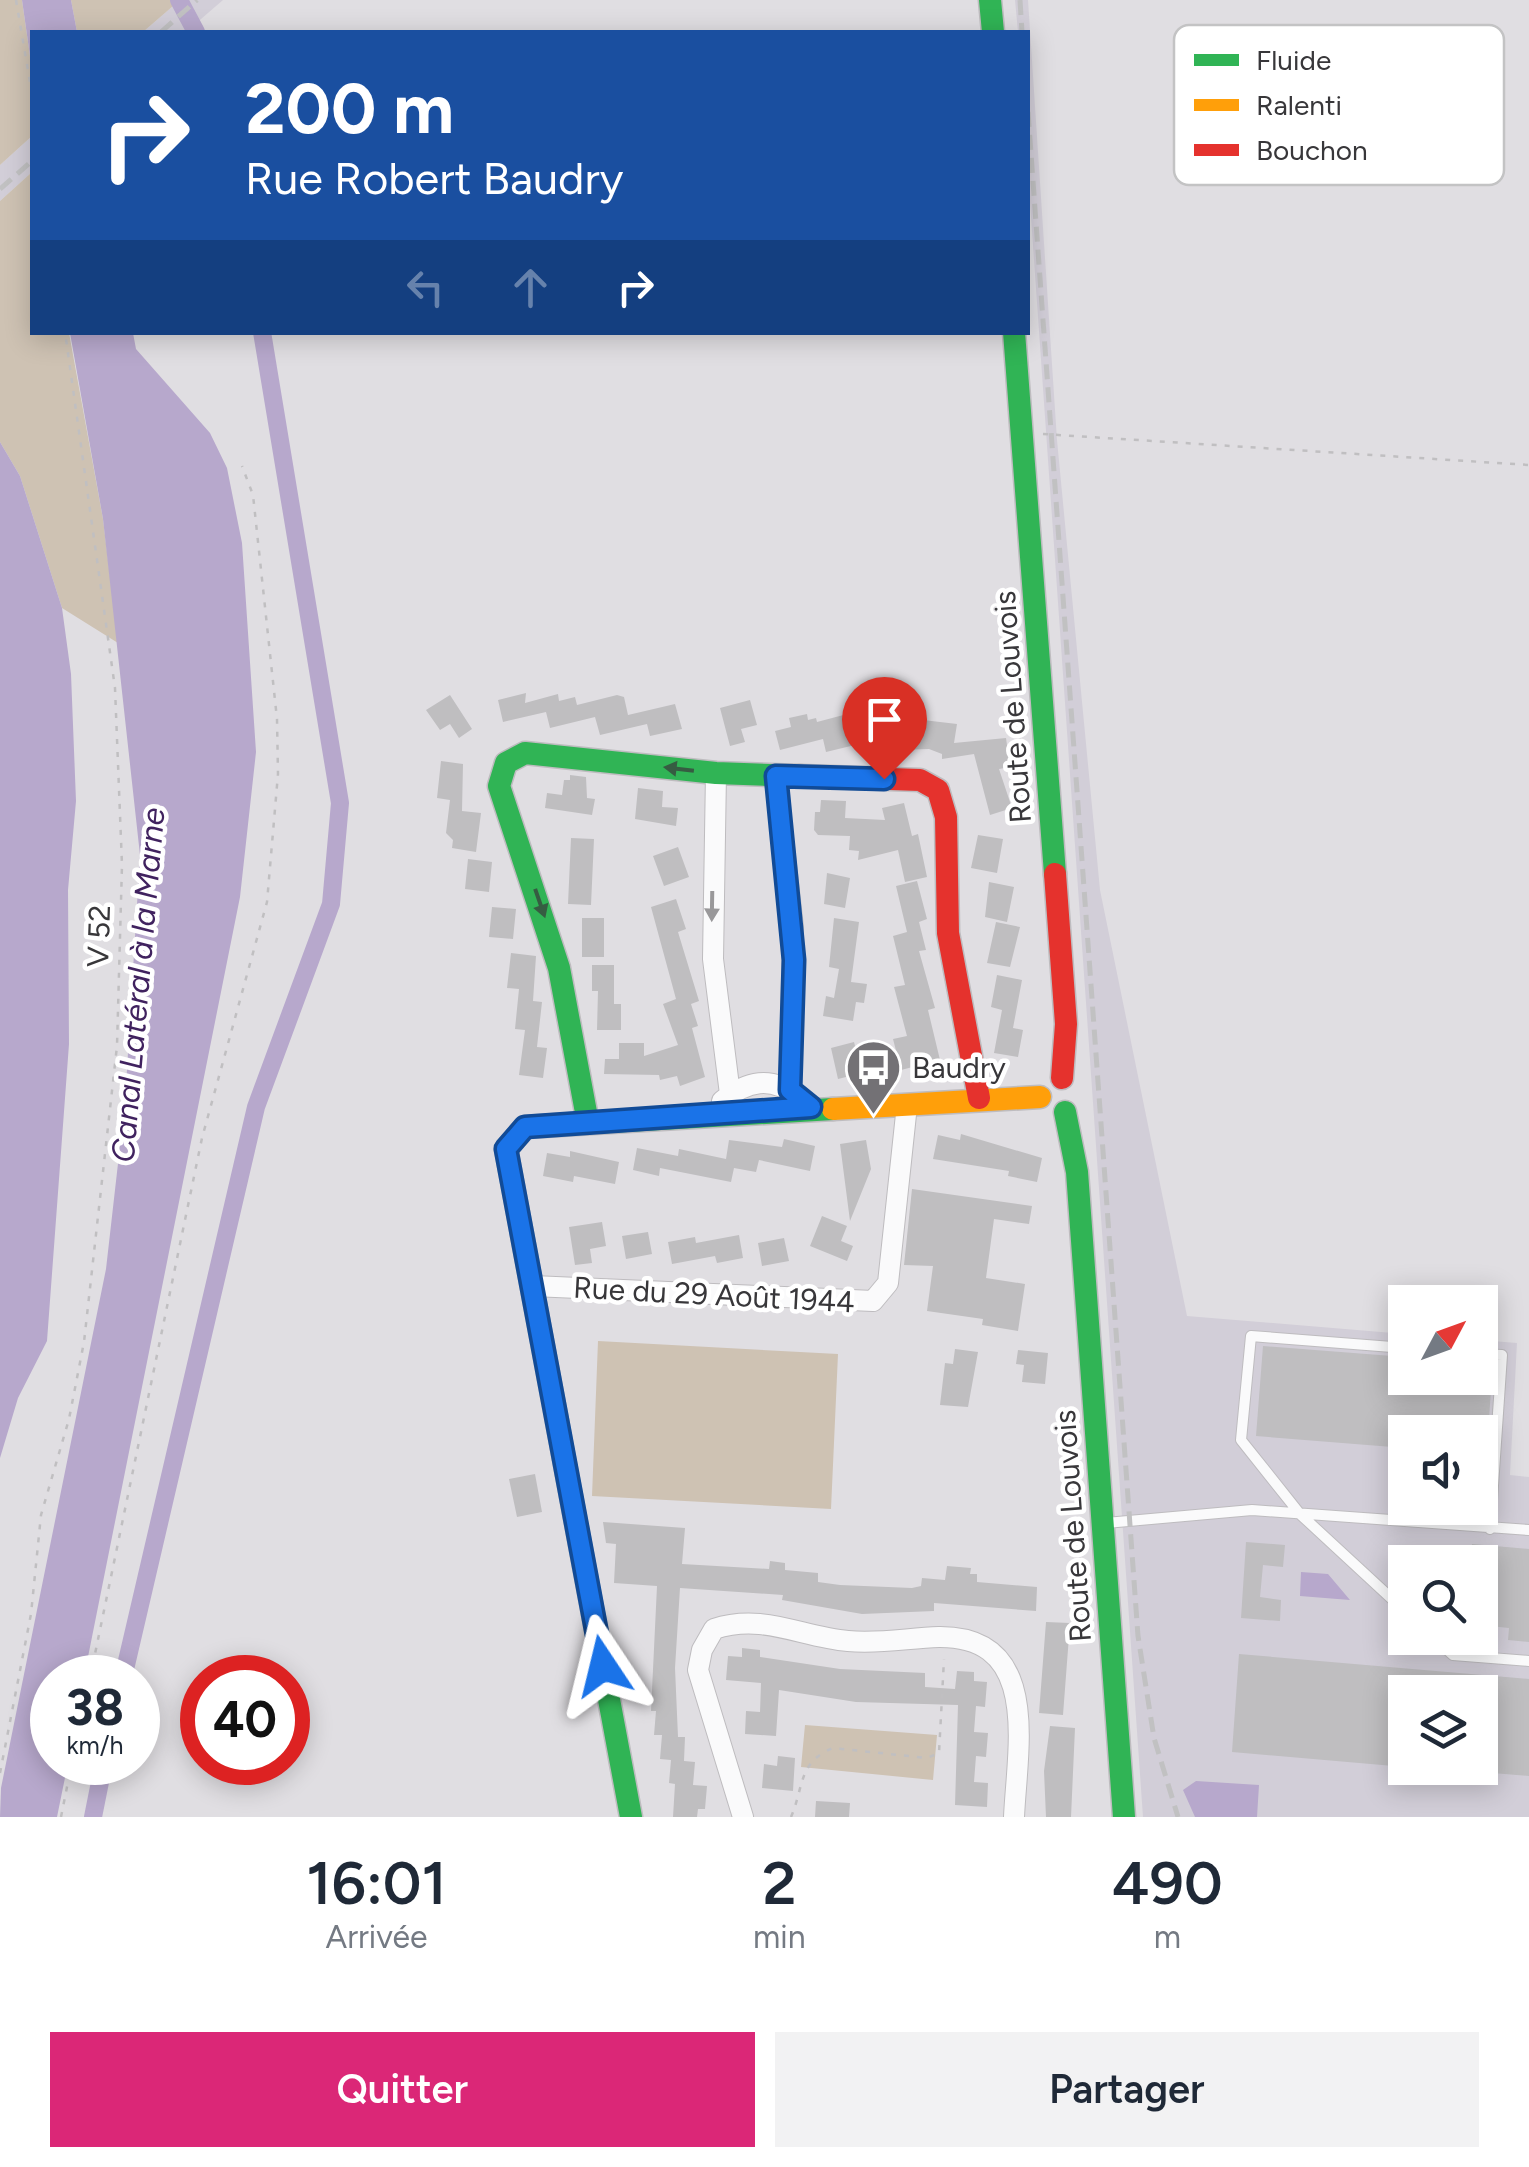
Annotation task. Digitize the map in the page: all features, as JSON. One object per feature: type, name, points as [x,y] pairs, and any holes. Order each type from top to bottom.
[{"type":"street","points":[[990,0],[993,30]]},
{"type":"street","name":"Route de Louvois","points":[[1014,335],[1066,1024],[1062,1078]]},
{"type":"street","points":[[588,1123],[558,968],[499,786],[500,775],[514,756],[539,752],[716,773],[920,780],[944,800],[948,933],[978,1098]]},
{"type":"street","points":[[716,773],[714,959],[730,1094]]},
{"type":"street","points":[[776,776],[794,960],[790,1090]]},
{"type":"street","points":[[1062,1078],[1072,1083],[1076,1094],[1066,1112],[1049,1111],[1040,1097],[1046,1081],[1062,1078]]},
{"type":"street","points":[[706,1113],[746,1083],[766,1082],[790,1090],[811,1107]]},
{"type":"street","points":[[631,1817],[506,1149],[525,1127],[706,1113],[1040,1097]]},
{"type":"street","name":"Rue du 29 Août 1944","points":[[533,1286],[873,1301],[888,1283],[908,1105]]},
{"type":"street","name":"Route de Louvois","points":[[1066,1112],[1077,1172],[1124,1817]]},
{"type":"street","points":[[742,1817],[698,1670],[702,1650],[714,1629],[738,1622],[772,1623],[834,1640],[885,1645],[945,1638],[972,1641],[993,1654],[1010,1673],[1019,1700],[1014,1817]]},
{"type":"lane","points":[[1388,1347],[1251,1336],[1242,1440],[1300,1514],[1388,1594]]},
{"type":"lane","points":[[1490,1528],[1502,1355],[1498,1355]]},
{"type":"lane","points":[[1104,1523],[1241,1510],[1529,1530]]},
{"type":"lane","points":[[1453,1655],[1529,1661]]},
{"type":"path","points":[[16,0],[30,82]]},
{"type":"path","name":"V 52","points":[[0,1774],[31,1614],[41,1515],[66,1432],[84,1342],[117,1046],[122,865],[114,688],[65,335]]},
{"type":"path","points":[[1021,432],[1529,465]]},
{"type":"path","points":[[95,1655],[202,1138],[267,902],[278,774],[277,719],[253,495],[242,466]]},
{"type":"path","points":[[790,1817],[803,1769],[820,1753],[833,1748],[928,1758],[939,1753],[945,1638]]},
{"type":"path","points":[[61,1817],[67,1785]]},
{"type":"shaded area","points":[[0,0],[22,0],[30,56],[30,138],[0,165]]},
{"type":"shaded area","points":[[71,0],[180,0],[145,30],[77,30]]},
{"type":"shaded area","points":[[180,0],[223,0],[188,30],[145,30]]},
{"type":"shaded area","points":[[1015,0],[1028,0],[1030,30],[1018,30]]},
{"type":"shaded area","points":[[1030,30],[1057,440],[1100,890],[1187,1316],[1388,1333],[1388,1395],[1498,1395],[1498,1341],[1517,1343],[1510,1475],[1529,1477],[1529,1817],[1143,1817],[1030,203]]},
{"type":"shaded area","points":[[30,138],[30,174],[0,201],[0,165]]},
{"type":"shaded area","points":[[30,174],[30,335],[69,335],[103,519],[118,643],[62,608],[20,476],[0,442],[0,201]]},
{"type":"shaded area","points":[[598,1341],[838,1354],[831,1509],[592,1496]]},
{"type":"shaded area","points":[[805,1725],[937,1735],[933,1780],[801,1767]]},
{"type":"water","points":[[22,0],[71,0],[77,30],[30,30],[30,56]]},
{"type":"water","name":"Canal Latéral à la Marne","points":[[70,335],[133,335],[136,349],[210,433],[227,468],[242,543],[256,752],[240,897],[88,1655],[30,1655],[30,1785],[64,1785],[57,1817],[0,1817],[1,1788],[106,1269],[125,1102],[140,855],[103,519]]},
{"type":"water","points":[[0,442],[20,476],[62,608],[71,674],[76,801],[68,890],[69,1044],[47,1341],[18,1398],[0,1458]]},
{"type":"water","points":[[1301,1572],[1328,1574],[1350,1600],[1300,1596]]},
{"type":"water","points":[[1196,1781],[1259,1785],[1257,1817],[1195,1817],[1183,1790]]},
{"type":"building","points":[[526,693],[525,703],[558,694],[559,701],[575,697],[577,705],[617,695],[624,697],[628,715],[675,704],[682,729],[650,736],[647,724],[600,735],[595,717],[550,728],[546,712],[503,722],[498,700]]},
{"type":"building","points":[[450,695],[472,729],[459,738],[450,724],[440,730],[426,710]]},
{"type":"building","points":[[750,700],[757,725],[741,729],[745,742],[730,746],[720,708]]},
{"type":"building","points":[[851,713],[853,723],[873,718],[875,726],[906,718],[957,724],[954,743],[1006,738],[1010,767],[999,769],[1012,808],[990,815],[974,754],[942,759],[942,754],[929,749],[896,750],[895,746],[862,755],[859,744],[826,752],[823,739],[780,750],[775,731],[791,727],[789,718],[807,714],[808,720],[816,718],[817,722]]},
{"type":"building","points":[[441,761],[463,764],[462,811],[481,813],[476,852],[452,848],[453,840],[446,833],[450,800],[437,798]]},
{"type":"building","points":[[570,775],[586,777],[587,798],[595,799],[592,815],[545,808],[547,793],[562,795],[564,780],[570,780]]},
{"type":"building","points":[[638,788],[663,791],[662,807],[678,808],[676,826],[635,819]]},
{"type":"building","points":[[821,800],[846,801],[845,818],[885,820],[882,808],[904,803],[912,836],[918,834],[927,877],[905,882],[898,850],[858,860],[859,851],[849,850],[850,836],[818,835],[814,830],[815,812],[820,812]]},
{"type":"building","points":[[978,835],[1003,839],[997,873],[971,868]]},
{"type":"building","points":[[571,838],[594,839],[591,905],[568,904]]},
{"type":"building","points":[[678,847],[689,877],[664,886],[653,856]]},
{"type":"building","points":[[468,859],[492,862],[489,892],[465,889]]},
{"type":"building","points":[[827,873],[850,878],[845,908],[824,904]]},
{"type":"building","points":[[917,881],[927,919],[919,922],[926,950],[919,951],[935,1008],[928,1010],[940,1060],[901,1070],[893,1039],[907,1036],[894,987],[905,985],[893,936],[907,932],[896,886]]},
{"type":"building","points":[[989,882],[1014,887],[1007,922],[985,917]]},
{"type":"building","points":[[676,899],[686,929],[678,932],[699,1001],[691,1004],[698,1026],[692,1028],[705,1077],[680,1086],[677,1076],[660,1080],[659,1075],[604,1074],[605,1059],[619,1059],[619,1043],[644,1043],[644,1056],[678,1045],[663,1004],[676,999],[651,907]]},
{"type":"building","points":[[492,907],[516,909],[513,939],[489,937]]},
{"type":"building","points":[[582,918],[604,918],[604,957],[582,957]]},
{"type":"building","points":[[834,918],[859,922],[851,982],[867,984],[864,1003],[856,1002],[853,1021],[823,1016],[826,996],[834,998],[839,969],[829,967]]},
{"type":"building","points":[[996,922],[1020,927],[1010,967],[987,963]]},
{"type":"building","points":[[511,953],[536,956],[533,1001],[542,1002],[537,1047],[547,1048],[543,1078],[519,1075],[525,1030],[515,1029],[519,989],[507,988]]},
{"type":"building","points":[[592,965],[614,965],[614,1004],[621,1004],[621,1030],[597,1030],[598,991],[592,991]]},
{"type":"building","points":[[997,975],[1022,980],[1013,1028],[1023,1030],[1018,1057],[994,1053],[1002,1010],[991,1007]]},
{"type":"building","points":[[854,1042],[862,1073],[838,1079],[831,1048]]},
{"type":"building","points":[[961,1134],[1042,1158],[1037,1182],[1008,1176],[1009,1171],[933,1159],[938,1135],[960,1140]]},
{"type":"building","points":[[784,1139],[815,1146],[810,1171],[759,1160],[756,1172],[734,1168],[731,1182],[660,1168],[659,1176],[633,1170],[637,1148],[678,1156],[679,1149],[726,1159],[729,1140],[782,1147]]},
{"type":"building","points":[[866,1140],[871,1169],[850,1221],[840,1144]]},
{"type":"building","points":[[570,1151],[619,1162],[615,1184],[574,1176],[573,1182],[543,1176],[547,1153],[570,1157]]},
{"type":"building","points":[[912,1189],[1032,1206],[1029,1224],[994,1219],[986,1278],[1025,1284],[1018,1331],[982,1325],[983,1319],[927,1311],[933,1266],[904,1265]]},
{"type":"building","points":[[822,1216],[847,1226],[841,1241],[853,1246],[847,1261],[810,1246]]},
{"type":"building","points":[[602,1222],[606,1246],[590,1249],[592,1263],[575,1265],[569,1227]]},
{"type":"building","points":[[648,1232],[652,1254],[626,1259],[622,1236]]},
{"type":"building","points":[[739,1235],[743,1258],[717,1263],[715,1256],[672,1264],[668,1242],[695,1237],[696,1243]]},
{"type":"building","points":[[784,1238],[789,1261],[762,1266],[758,1243]]},
{"type":"building","points":[[1263,1346],[1388,1356],[1388,1395],[1491,1395],[1489,1415],[1388,1415],[1388,1447],[1256,1436]]},
{"type":"building","points":[[955,1349],[978,1352],[968,1407],[940,1405],[945,1363],[953,1364]]},
{"type":"building","points":[[1018,1350],[1048,1353],[1045,1384],[1022,1382],[1024,1365],[1016,1364]]},
{"type":"building","points":[[535,1474],[542,1512],[517,1517],[509,1479]]},
{"type":"building","points":[[603,1522],[685,1528],[682,1564],[769,1569],[770,1561],[785,1563],[785,1570],[818,1573],[818,1582],[840,1585],[912,1588],[921,1586],[922,1578],[945,1580],[947,1566],[971,1568],[970,1574],[977,1574],[977,1582],[1037,1587],[1036,1611],[934,1603],[934,1611],[862,1614],[782,1600],[783,1595],[680,1588],[675,1668],[678,1737],[685,1737],[684,1761],[695,1762],[693,1785],[707,1786],[705,1809],[698,1809],[697,1817],[673,1817],[675,1784],[669,1783],[671,1760],[660,1759],[662,1735],[654,1735],[656,1711],[651,1711],[657,1586],[614,1583],[616,1544],[606,1543]]},
{"type":"building","points":[[1246,1542],[1285,1545],[1283,1567],[1263,1565],[1260,1597],[1281,1600],[1280,1621],[1241,1618]]},
{"type":"building","points":[[1498,1546],[1529,1549],[1529,1642],[1508,1640],[1509,1628],[1498,1627]]},
{"type":"building","points":[[1046,1622],[1070,1623],[1063,1715],[1039,1713]]},
{"type":"building","points":[[742,1648],[760,1650],[760,1657],[840,1669],[925,1673],[925,1687],[955,1689],[957,1671],[974,1672],[974,1681],[987,1682],[985,1707],[976,1706],[974,1732],[988,1733],[986,1757],[976,1756],[974,1782],[988,1783],[987,1807],[955,1805],[958,1705],[856,1702],[779,1690],[776,1736],[745,1734],[746,1711],[760,1712],[761,1683],[726,1680],[728,1656],[742,1657]]},
{"type":"building","points":[[1239,1654],[1483,1675],[1388,1675],[1388,1766],[1232,1752]]},
{"type":"building","points":[[1498,1676],[1529,1679],[1529,1776],[1498,1773]]},
{"type":"building","points":[[1050,1726],[1075,1728],[1071,1817],[1046,1817],[1044,1771]]},
{"type":"building","points":[[778,1756],[795,1758],[793,1791],[762,1788],[764,1764],[777,1766]]},
{"type":"building","points":[[816,1801],[850,1803],[849,1817],[815,1817]]},
{"type":"waterway","points":[[179,0],[195,30]]},
{"type":"waterway","points":[[128,1655],[256,1107],[331,904],[340,803],[262,335]]},
{"type":"waterway","points":[[93,1817],[99,1785]]},
{"type":"railway","points":[[163,30],[197,0]]},
{"type":"railway","points":[[1020,0],[1022,30]]},
{"type":"railway","points":[[1030,140],[1138,1636],[1154,1738],[1178,1817]]},
{"type":"railway","points":[[0,189],[30,163]]},
{"type":"traffic: fast","points":[[990,0],[993,30]]},
{"type":"traffic: fast","points":[[1014,335],[1055,874]]},
{"type":"traffic: fast","points":[[588,1123],[559,968],[499,786],[506,763],[525,753],[716,773],[800,776]]},
{"type":"traffic: fast","points":[[631,1817],[506,1149],[525,1127],[833,1109]]},
{"type":"traffic: fast","points":[[1065,1112],[1077,1172],[1124,1817]]},
{"type":"traffic: slow","points":[[833,1109],[1040,1097]]},
{"type":"traffic: jam","points":[[800,776],[920,780],[938,790],[946,817],[948,933],[979,1098]]},
{"type":"traffic: jam","points":[[1055,874],[1066,1024],[1062,1078]]},
{"type":"place","name":"Baudry","points":[[873,1117]]},
{"type":"route","points":[[603,1666],[506,1149],[525,1127],[811,1107],[790,1090],[794,960],[776,776],[884,779]]}]
